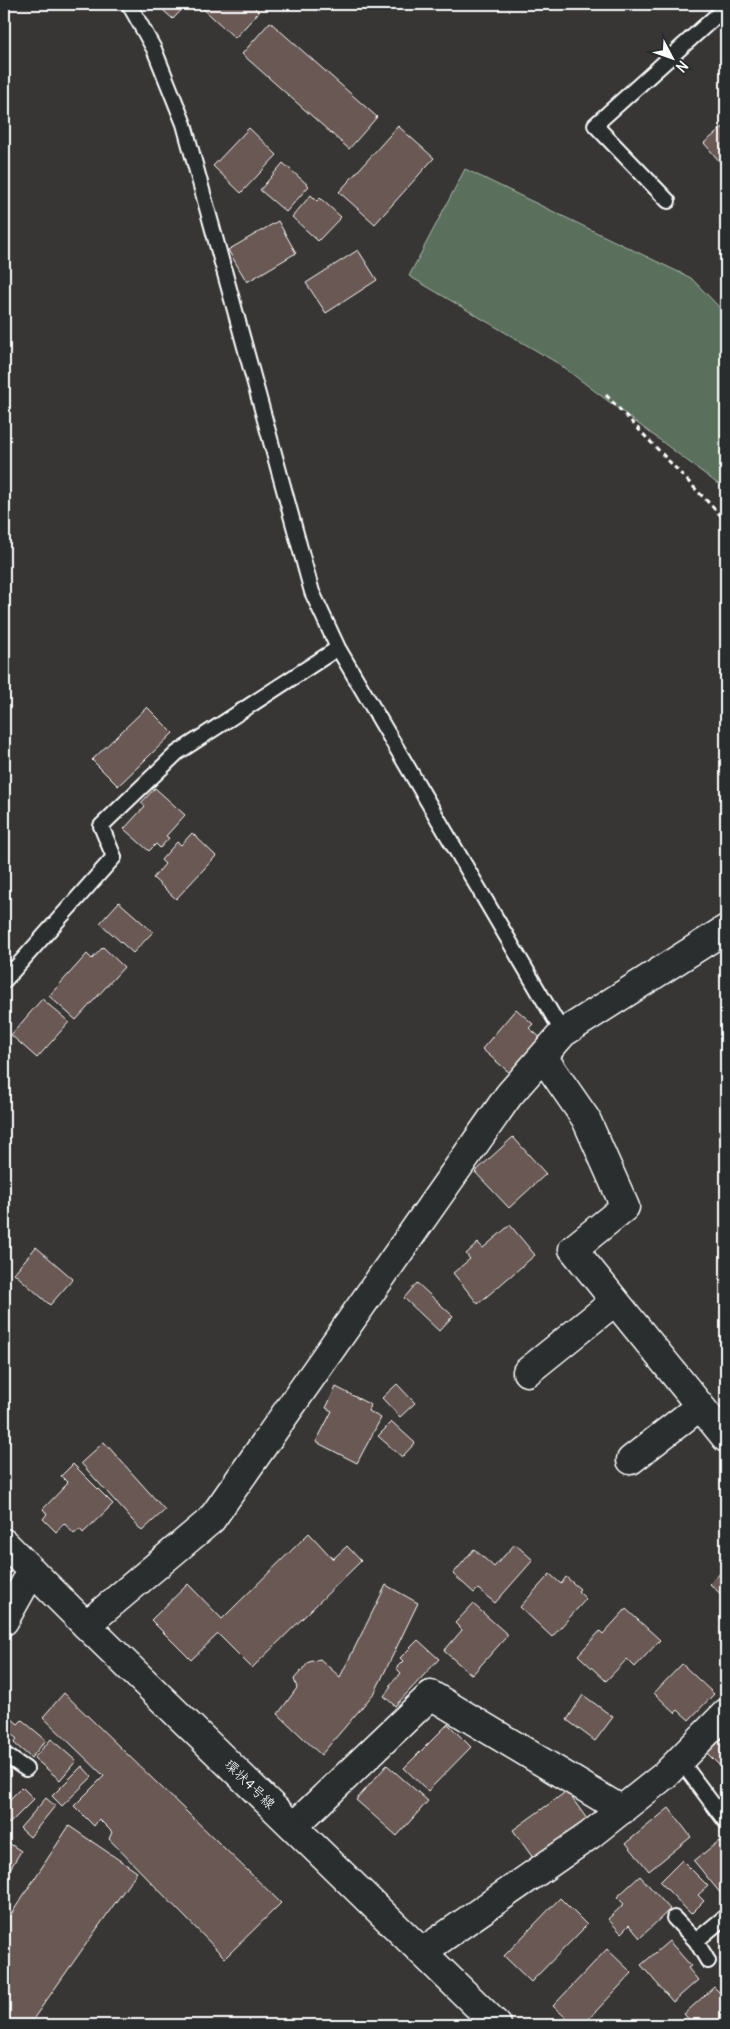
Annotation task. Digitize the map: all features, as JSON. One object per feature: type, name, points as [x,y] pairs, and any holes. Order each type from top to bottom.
[{"type":"street","points":[[86,1626],[211,1520],[509,1095],[563,1033],[726,929]]},
{"type":"street","points":[[542,1057],[586,1119],[625,1207],[573,1249],[726,1438]]},
{"type":"street","points":[[527,1372],[615,1301]]},
{"type":"street","points":[[631,1460],[700,1406]]},
{"type":"street","name":"環状4号線","points":[[4,1542],[86,1626],[497,2025]]},
{"type":"street","points":[[4,1621],[32,1571]]},
{"type":"street","points":[[294,1826],[431,1695],[622,1810]]},
{"type":"street","points":[[422,1952],[590,1835],[622,1810],[665,1775],[726,1713]]},
{"type":"lane","points":[[129,4],[154,49],[184,124],[312,592],[338,648],[563,1033]]},
{"type":"lane","points":[[668,201],[595,125],[726,7]]},
{"type":"lane","points":[[4,981],[114,857],[101,826],[177,754],[338,648]]},
{"type":"lane","points":[[4,1754],[26,1769]]},
{"type":"lane","points":[[680,1760],[726,1822]]},
{"type":"lane","points":[[696,1941],[726,1916]]},
{"type":"lane","points":[[674,1918],[696,1941],[708,1961]]},
{"type":"path","points":[[606,395],[726,521]]},
{"type":"green space","points":[[465,169],[691,278],[726,314],[726,490],[559,364],[409,276]]},
{"type":"building","points":[[156,4],[187,4],[173,19]]},
{"type":"building","points":[[198,4],[251,4],[259,12],[235,38]]},
{"type":"building","points":[[270,22],[377,117],[349,149],[242,54]]},
{"type":"building","points":[[726,125],[726,169],[704,143]]},
{"type":"building","points":[[398,126],[434,158],[375,224],[339,192]]},
{"type":"building","points":[[249,128],[277,155],[241,193],[213,166]]},
{"type":"building","points":[[283,163],[309,186],[286,212],[260,190]]},
{"type":"building","points":[[311,195],[317,201],[320,198],[341,217],[318,241],[292,217]]},
{"type":"building","points":[[278,221],[296,253],[247,282],[228,250]]},
{"type":"building","points":[[358,250],[377,280],[326,313],[306,283]]},
{"type":"building","points":[[147,707],[173,733],[118,786],[92,760]]},
{"type":"building","points":[[155,788],[185,815],[166,836],[169,838],[160,848],[156,844],[149,851],[124,829],[145,806],[141,803]]},
{"type":"building","points":[[192,833],[216,856],[176,899],[153,878],[165,864],[161,860],[177,842],[181,845]]},
{"type":"building","points":[[119,902],[153,932],[133,953],[100,923]]},
{"type":"building","points":[[103,947],[124,967],[76,1020],[49,996],[87,954],[92,959]]},
{"type":"building","points":[[42,999],[69,1022],[37,1058],[11,1035]]},
{"type":"building","points":[[516,1009],[533,1024],[529,1028],[542,1039],[511,1074],[482,1049]]},
{"type":"building","points":[[513,1137],[546,1174],[509,1208],[475,1172]]},
{"type":"building","points":[[510,1225],[535,1255],[478,1304],[453,1273],[470,1259],[466,1254],[478,1243],[483,1248]]},
{"type":"building","points":[[36,1247],[73,1279],[50,1305],[14,1273]]},
{"type":"building","points":[[417,1283],[453,1316],[439,1331],[404,1298]]},
{"type":"building","points":[[397,1384],[415,1403],[400,1417],[382,1398]]},
{"type":"building","points":[[336,1387],[371,1405],[368,1411],[381,1418],[357,1463],[316,1442],[332,1411],[326,1408]]},
{"type":"building","points":[[392,1422],[415,1443],[402,1457],[378,1436]]},
{"type":"building","points":[[104,1442],[165,1510],[142,1531],[81,1463]]},
{"type":"building","points":[[73,1464],[113,1504],[83,1533],[80,1529],[74,1534],[64,1523],[56,1532],[43,1519],[47,1514],[43,1509],[68,1483],[61,1476]]},
{"type":"building","points":[[309,1533],[333,1559],[347,1546],[361,1561],[252,1668],[218,1634],[191,1660],[151,1620],[188,1584],[222,1619]]},
{"type":"building","points":[[515,1544],[533,1560],[495,1603],[478,1589],[474,1593],[453,1574],[474,1549],[494,1567]]},
{"type":"building","points":[[726,1567],[726,1599],[710,1584]]},
{"type":"building","points":[[550,1574],[561,1584],[566,1577],[580,1589],[578,1591],[586,1599],[552,1637],[520,1607]]},
{"type":"building","points":[[386,1585],[418,1603],[375,1692],[321,1755],[278,1714],[297,1688],[294,1679],[309,1662],[320,1659],[340,1677]]},
{"type":"building","points":[[473,1604],[508,1635],[472,1675],[444,1651],[462,1630],[455,1623]]},
{"type":"building","points":[[626,1609],[660,1640],[635,1667],[627,1659],[606,1681],[578,1655],[600,1631],[603,1634]]},
{"type":"building","points":[[418,1640],[439,1659],[395,1706],[384,1696],[391,1687],[389,1686],[401,1673],[396,1668],[403,1661],[400,1658]]},
{"type":"building","points":[[682,1664],[714,1694],[689,1720],[678,1710],[675,1713],[654,1693]]},
{"type":"building","points":[[64,1693],[281,1903],[225,1958],[109,1839],[112,1832],[99,1819],[94,1826],[74,1806],[104,1776],[43,1717]]},
{"type":"building","points":[[583,1695],[613,1717],[595,1741],[567,1720]]},
{"type":"building","points":[[4,1712],[18,1724],[22,1720],[46,1740],[31,1758],[14,1743],[17,1739],[4,1728]]},
{"type":"building","points":[[448,1724],[471,1747],[428,1791],[404,1768]]},
{"type":"building","points":[[726,1735],[726,1768],[724,1770],[707,1753]]},
{"type":"building","points":[[51,1739],[76,1761],[60,1780],[34,1758]]},
{"type":"building","points":[[387,1765],[428,1801],[397,1836],[356,1800]]},
{"type":"building","points":[[82,1766],[92,1777],[62,1806],[52,1796]]},
{"type":"building","points":[[4,1780],[9,1785],[4,1791]]},
{"type":"building","points":[[22,1787],[34,1799],[9,1824],[4,1818],[4,1805]]},
{"type":"building","points":[[567,1791],[587,1819],[533,1858],[513,1830]]},
{"type":"building","points":[[46,1798],[55,1806],[30,1837],[20,1828]]},
{"type":"building","points":[[669,1808],[691,1837],[649,1871],[626,1843]]},
{"type":"building","points":[[69,1826],[137,1872],[29,2025],[4,2025],[4,1925]]},
{"type":"building","points":[[4,1840],[21,1851],[4,1879]]},
{"type":"building","points":[[719,1841],[726,1851],[726,1889],[721,1894],[694,1861]]},
{"type":"building","points":[[682,1860],[708,1886],[698,1895],[704,1901],[691,1914],[660,1882]]},
{"type":"building","points":[[640,1876],[670,1909],[640,1938],[629,1925],[621,1933],[608,1919],[624,1904],[617,1897]]},
{"type":"building","points":[[560,1898],[587,1925],[531,1982],[504,1956]]},
{"type":"building","points":[[669,1941],[691,1966],[688,1968],[698,1980],[673,2002],[641,1965]]},
{"type":"building","points":[[726,1947],[726,1960],[720,1953]]},
{"type":"building","points":[[607,1949],[632,1973],[583,2025],[574,2025],[553,2006]]},
{"type":"building","points":[[714,1987],[726,1999],[726,2025],[694,2025],[684,2014]]}]
